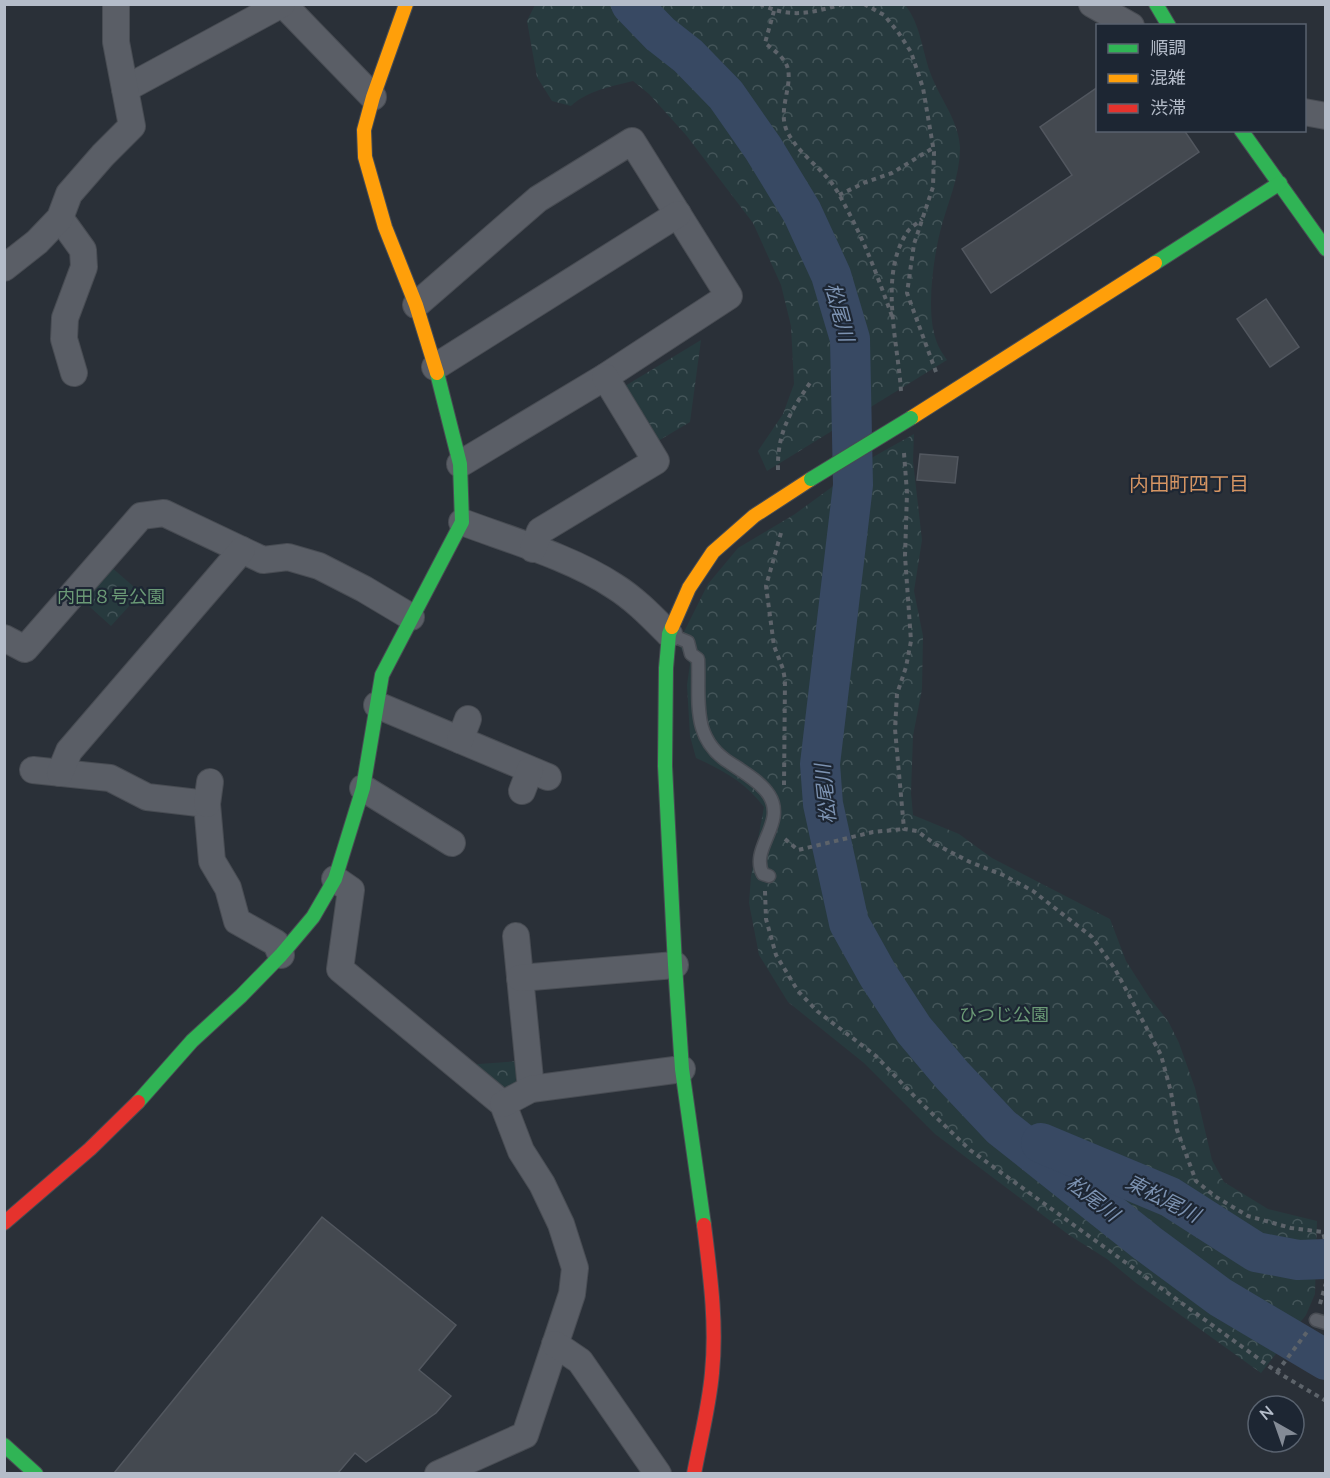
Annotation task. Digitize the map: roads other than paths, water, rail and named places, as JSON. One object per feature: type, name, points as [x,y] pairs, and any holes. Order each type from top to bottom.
[{"type":"street","points":[[4,268],[37,242],[60,218],[69,194],[132,126],[116,42],[116,4]]},
{"type":"street","points":[[125,89],[282,4],[373,97]]},
{"type":"street","points":[[4,1223],[90,1149],[134,1107],[192,1041],[241,996],[281,955],[313,917],[335,879],[363,788],[382,675],[462,522],[460,464],[435,367],[416,305],[386,227],[365,158],[364,130],[373,97],[406,4]]},
{"type":"street","points":[[1092,4],[1127,24]]},
{"type":"street","points":[[1156,4],[1168,24]]},
{"type":"street","points":[[1306,112],[1326,116]]},
{"type":"street","points":[[1242,132],[1326,249]]},
{"type":"street","points":[[416,305],[538,199],[632,141],[729,296],[605,377],[460,464]]},
{"type":"street","points":[[693,1473],[698,1458],[709,1395],[714,1336],[711,1278],[682,1069],[665,766],[666,668],[669,634],[689,588],[713,552],[754,516],[944,398],[1280,183]]},
{"type":"street","points":[[435,367],[678,214]]},
{"type":"street","points":[[60,218],[83,250],[84,267],[65,318],[64,339],[74,373]]},
{"type":"street","points":[[533,549],[540,531],[656,460],[605,377]]},
{"type":"street","points":[[4,638],[25,649],[141,516],[164,513],[263,560],[288,557],[319,566],[411,616]]},
{"type":"street","points":[[462,522],[590,571],[616,587],[644,609],[669,634]]},
{"type":"street","points":[[60,773],[69,751],[242,550]]},
{"type":"street","points":[[377,705],[464,729],[533,779]]},
{"type":"street","points":[[33,770],[110,777],[147,797],[208,793],[203,861],[228,888],[237,921],[276,943],[281,955]]},
{"type":"street","points":[[363,788],[452,843]]},
{"type":"street","points":[[335,879],[351,890],[340,969],[502,1104],[521,1151],[542,1184],[561,1224],[575,1268],[572,1294],[525,1435],[438,1473]]},
{"type":"street","points":[[516,936],[531,1089]]},
{"type":"street","points":[[520,978],[675,965]]},
{"type":"street","points":[[502,1104],[531,1089],[682,1069]]},
{"type":"street","points":[[555,1344],[580,1360],[658,1473]]},
{"type":"street","points":[[4,1445],[36,1473]]},
{"type":"lane","points":[[669,634],[687,642],[692,654],[698,659],[699,719],[706,740],[718,756],[758,783],[769,795],[773,807],[773,821],[759,857],[759,868],[763,874],[769,876]]},
{"type":"waterway","name":"松尾川","points":[[631,4],[660,34],[688,56],[726,95],[763,148],[802,212],[831,275],[850,339],[853,485],[820,764],[823,804],[849,923],[878,975],[914,1030],[1001,1127],[1147,1243],[1220,1297],[1326,1360]]},
{"type":"waterway","name":"東松尾川","points":[[1041,1143],[1170,1197],[1256,1252],[1298,1260],[1326,1259]]},
{"type":"district","name":"内田町四丁目","points":[[1189,483]]},
{"type":"park label","name":"内田８号公園","points":[[111,596]]},
{"type":"park label","name":"ひつじ公園","points":[[1004,1014]]}]
